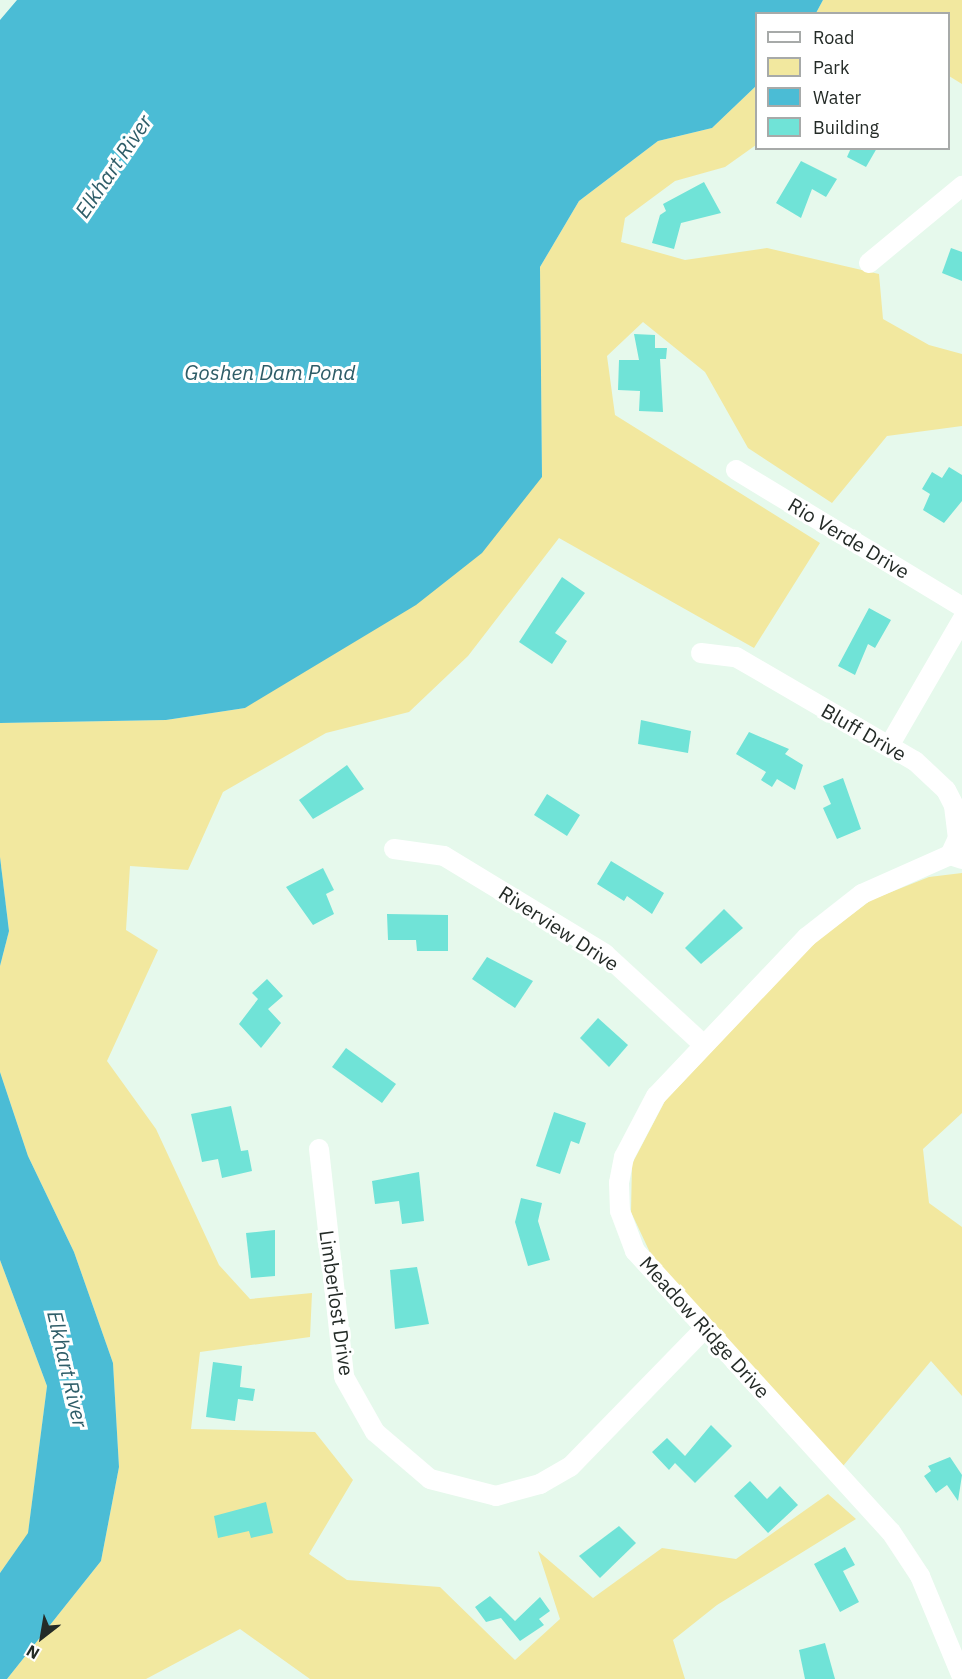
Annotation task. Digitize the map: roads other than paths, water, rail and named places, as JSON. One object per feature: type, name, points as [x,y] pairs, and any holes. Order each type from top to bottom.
[{"type":"street","points":[[869,263],[962,186]]},
{"type":"street","name":"Rio Verde Drive","points":[[736,470],[962,607]]},
{"type":"street","points":[[889,746],[962,620]]},
{"type":"street","name":"Bluff Drive","points":[[701,653],[736,657],[889,746],[946,790],[958,823],[956,857]]},
{"type":"street","name":"Riverview Drive","points":[[394,849],[444,856],[605,954],[704,1044]]},
{"type":"street","name":"Meadow Ridge Drive","points":[[956,857],[862,894],[833,914],[704,1044],[656,1096],[624,1157],[619,1183],[620,1212],[635,1251],[891,1532],[921,1576],[962,1677]]},
{"type":"street","name":"Limberlost Drive","points":[[319,1149],[344,1377],[375,1432],[430,1479],[462,1492],[496,1497],[540,1484],[570,1467],[704,1329]]},
{"type":"water","name":"Goshen Dam Pond","points":[[17,0],[823,0],[817,12],[755,12],[755,87],[712,128],[658,141],[579,201],[540,267],[542,477],[482,553],[416,605],[245,708],[166,720],[0,723],[0,20]]},
{"type":"water","points":[[0,857],[9,931],[0,966]]},
{"type":"water","name":"Elkhart River","points":[[0,1072],[28,1156],[74,1252],[113,1363],[119,1467],[101,1561],[7,1679],[0,1679],[0,1573],[28,1533],[47,1386],[0,1260]]}]
